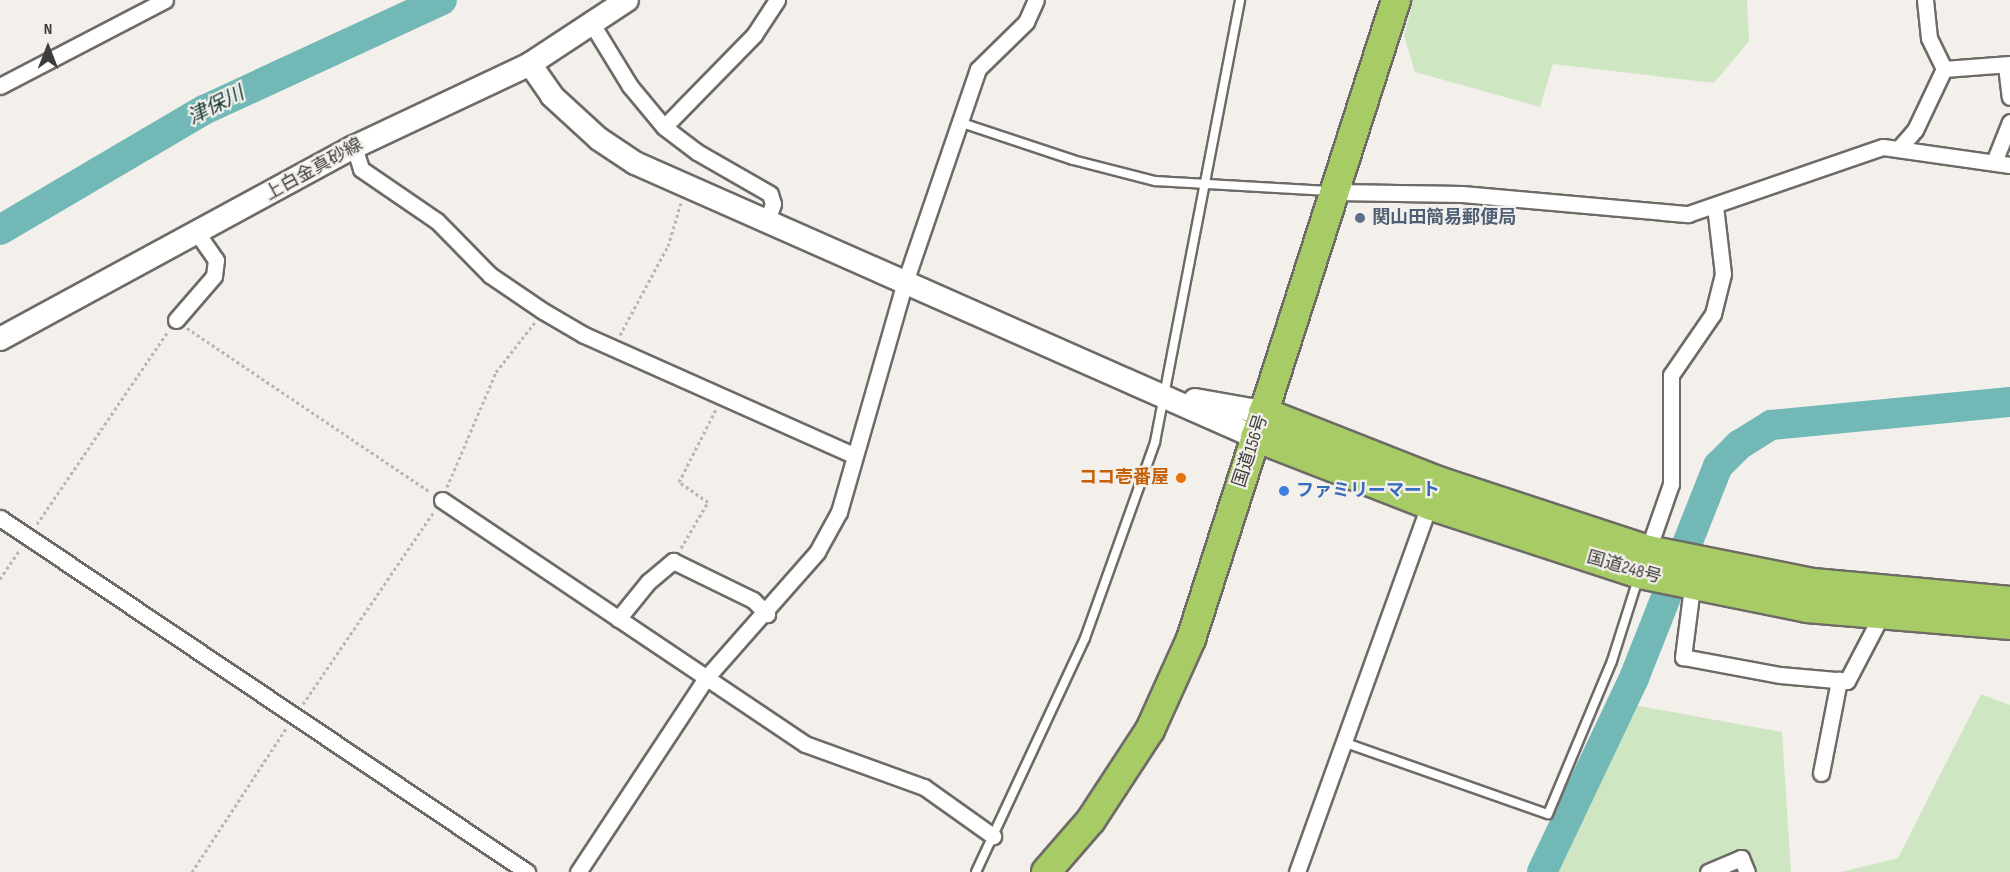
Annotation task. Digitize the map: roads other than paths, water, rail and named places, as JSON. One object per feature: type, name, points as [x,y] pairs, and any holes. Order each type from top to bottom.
[{"type":"highway","name":"国道156号","points":[[1046,872],[1091,820],[1150,730],[1191,639],[1396,0]]},
{"type":"highway","name":"国道248号","points":[[1259,424],[1430,505],[1644,562],[1813,583],[2010,601]]},
{"type":"highway","name":"国道248号","points":[[1259,424],[1438,481],[1644,562],[1692,587],[1808,608],[1881,616],[2010,625]]},
{"type":"street","points":[[0,86],[165,0]]},
{"type":"street","name":"上白金真砂線","points":[[0,339],[198,234],[354,147],[530,64],[627,0]]},
{"type":"street","points":[[664,127],[754,35],[777,0]]},
{"type":"street","points":[[578,872],[706,678],[767,614],[817,552],[839,512],[904,285],[978,69],[1026,22],[1036,0]]},
{"type":"street","points":[[1925,0],[1929,38],[1944,69]]},
{"type":"street","points":[[592,24],[630,86],[664,127],[697,152],[770,194],[773,204],[766,223]]},
{"type":"street","points":[[530,64],[552,96],[599,139],[635,164],[904,285],[1165,394],[1259,424]]},
{"type":"street","points":[[1944,69],[2008,65],[2010,97]]},
{"type":"street","points":[[1901,146],[1915,130],[1944,69]]},
{"type":"street","points":[[1994,162],[2010,122]]},
{"type":"street","points":[[1334,192],[1462,194],[1688,214],[1715,207],[1857,154],[1901,146],[2010,165]]},
{"type":"street","points":[[354,147],[361,169],[437,221],[490,275],[543,311],[614,348],[723,394],[854,455]]},
{"type":"street","points":[[1644,562],[1671,484],[1671,375],[1713,314],[1723,274],[1715,207]]},
{"type":"street","points":[[176,320],[214,276],[216,260],[198,234]]},
{"type":"street","points":[[442,500],[805,744],[924,787],[993,836]]},
{"type":"street","points":[[1297,872],[1346,743],[1430,505]]},
{"type":"street","points":[[0,518],[527,872]]},
{"type":"street","points":[[618,620],[648,582],[674,561],[753,600],[767,614]]},
{"type":"street","points":[[1692,587],[1683,657],[1780,675],[1847,681],[1881,616]]},
{"type":"street","points":[[1821,773],[1839,680]]},
{"type":"street","points":[[1708,872],[1741,858],[1747,872]]},
{"type":"lane","points":[[976,872],[1085,638],[1137,499],[1165,394],[1240,0]]},
{"type":"lane","points":[[959,122],[1085,163],[1155,181],[1334,192]]},
{"type":"lane","points":[[1346,743],[1548,814],[1612,661],[1644,562]]},
{"type":"waterway","name":"津保川","points":[[0,230],[204,110],[442,0]]},
{"type":"waterway","points":[[1542,872],[1634,678],[1718,466],[1739,445],[1771,425],[2010,402]]},
{"type":"place","name":"関山田簡易郵便局","points":[[1360,218]]},
{"type":"place","name":"ココ壱番屋","points":[[1181,478]]},
{"type":"place","name":"ファミリーマート","points":[[1284,491]]}]
